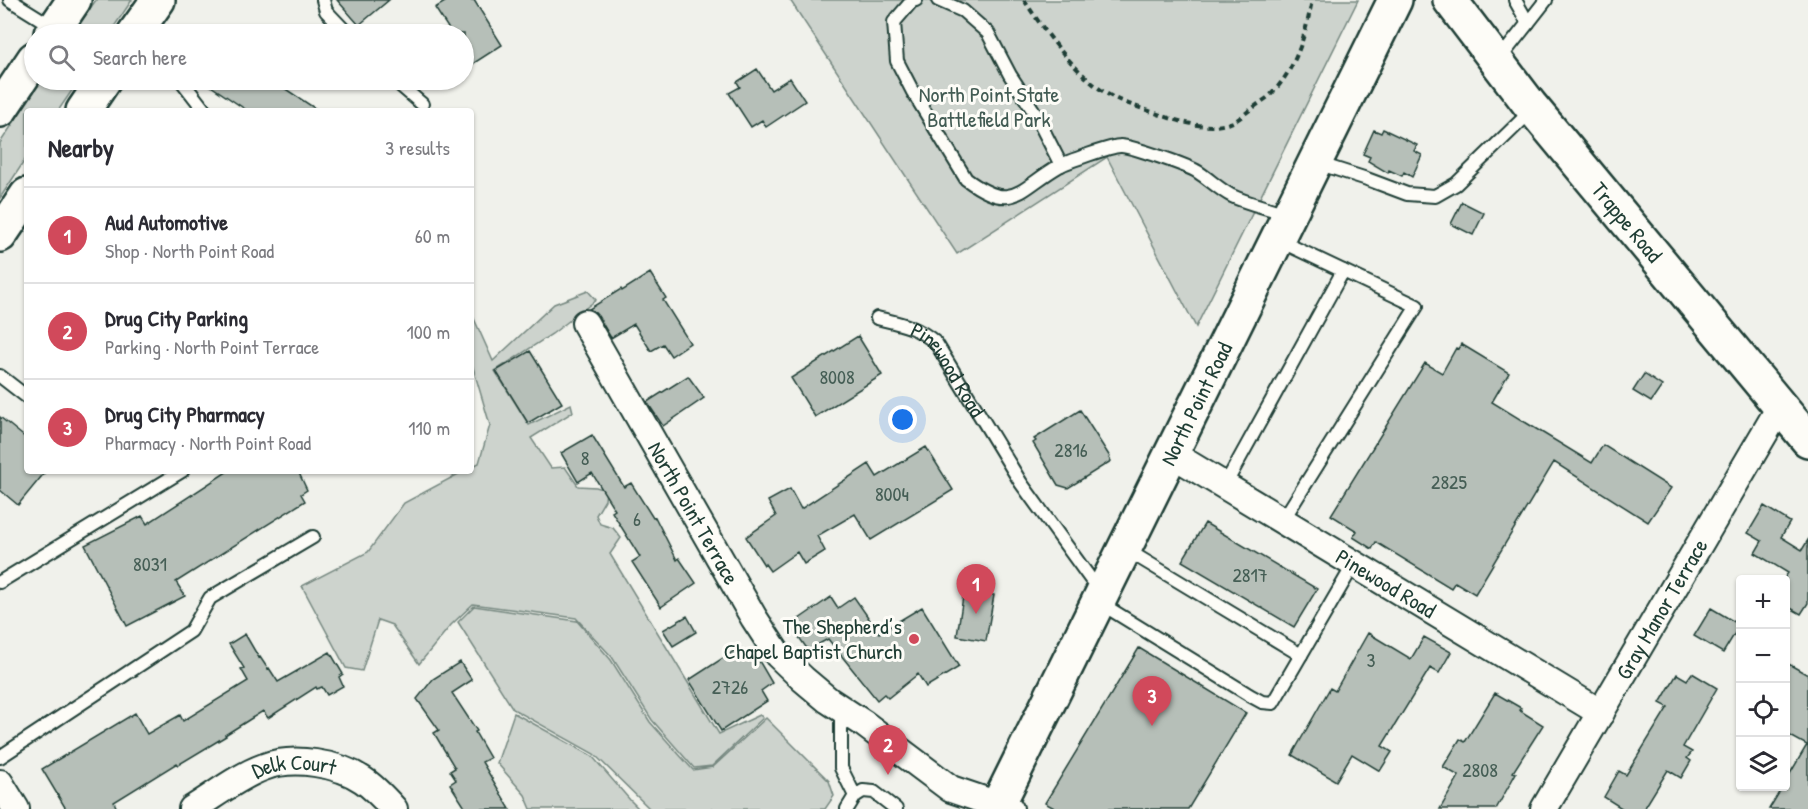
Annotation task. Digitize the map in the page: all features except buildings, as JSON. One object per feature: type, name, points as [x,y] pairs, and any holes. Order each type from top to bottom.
[{"type":"street","points":[[58,24],[74,0]]},
{"type":"street","name":"North Point Road","points":[[1001,808],[1100,599],[1395,0]]},
{"type":"street","name":"Trappe Road","points":[[1450,0],[1496,63],[1808,440]]},
{"type":"street","points":[[0,110],[24,74]]},
{"type":"street","points":[[85,108],[97,90]]},
{"type":"street","points":[[0,235],[24,199]]},
{"type":"street","name":"North Point Terrace","points":[[585,323],[754,618],[778,655],[802,680],[951,789],[1001,808]]},
{"type":"street","name":"Gray Manor Terrace","points":[[1544,809],[1780,407]]},
{"type":"street","name":"Pinewood Road","points":[[1172,454],[1601,713]]},
{"type":"street","name":"Delk Court","points":[[192,809],[265,766],[285,762],[308,762],[341,770],[362,779],[383,796],[393,809]]},
{"type":"street","points":[[0,783],[16,809]]},
{"type":"lane","points":[[10,0],[42,24]]},
{"type":"lane","points":[[323,0],[326,11],[338,24]]},
{"type":"lane","points":[[916,0],[912,1],[894,22],[897,61],[913,92],[966,179],[980,189],[997,196],[1016,195],[1061,165],[1120,145],[1195,170],[1231,196],[1284,227],[1343,271],[1417,306],[1282,520]]},
{"type":"lane","points":[[938,0],[963,11],[988,33],[1010,75],[1033,110],[1061,165]]},
{"type":"lane","points":[[1515,0],[1528,23]]},
{"type":"lane","points":[[1496,63],[1546,0]]},
{"type":"lane","points":[[189,90],[203,108]]},
{"type":"lane","points":[[406,90],[422,104]]},
{"type":"lane","points":[[1315,162],[1407,194],[1435,196],[1456,184],[1533,108]]},
{"type":"lane","points":[[1225,485],[1343,271]]},
{"type":"lane","name":"Pinewood Road","points":[[877,318],[913,327],[936,343],[1021,483],[1100,599]]},
{"type":"lane","points":[[0,376],[24,395]]},
{"type":"lane","points":[[0,582],[177,474]]},
{"type":"lane","points":[[0,757],[191,631],[210,598],[313,537]]},
{"type":"lane","points":[[1125,549],[1301,655]]},
{"type":"lane","points":[[1100,599],[1251,696],[1262,702],[1273,702],[1354,564]]},
{"type":"lane","points":[[841,709],[841,768],[855,796]]},
{"type":"lane","points":[[847,809],[855,796],[863,791],[874,792],[896,809]]},
{"type":"path","points":[[1024,0],[1073,65],[1110,96],[1125,104],[1177,120],[1209,126],[1232,123],[1273,93],[1285,78],[1298,53],[1307,29],[1312,0]]},
{"type":"green space","points":[[96,0],[132,0],[116,24],[79,24]]},
{"type":"green space","name":"North Point State Battlefield Park","points":[[790,0],[1358,0],[1196,327],[1107,157],[957,254]]},
{"type":"green space","points":[[35,90],[72,90],[60,108],[24,108],[24,162],[0,198],[0,143]]},
{"type":"green space","points":[[588,291],[596,300],[552,334],[495,371],[529,425],[571,404],[573,412],[531,438],[551,468],[565,467],[578,486],[606,490],[605,500],[596,515],[600,524],[613,528],[621,538],[610,554],[719,734],[760,715],[763,718],[712,766],[694,768],[652,720],[612,657],[576,618],[473,604],[451,625],[419,664],[392,625],[378,620],[362,671],[346,668],[302,586],[368,552],[404,503],[458,474],[474,474],[474,466],[479,463],[490,425],[474,371],[474,319],[493,361],[554,304]]},
{"type":"green space","points":[[474,606],[577,621],[611,660],[650,722],[693,770],[713,767],[766,718],[829,781],[834,796],[825,809],[650,809],[594,754],[513,709],[458,622]]},
{"type":"green space","points":[[514,713],[592,756],[639,809],[531,809],[525,795],[497,763]]},
{"type":"place","name":"Aud Automotive","points":[[976,614]]},
{"type":"place","name":"The Shepherd’s Chapel Baptist Church","points":[[914,639]]},
{"type":"place","name":"Drug City Pharmacy","points":[[1152,726]]},
{"type":"place","name":"Drug City Parking","points":[[888,775]]}]
